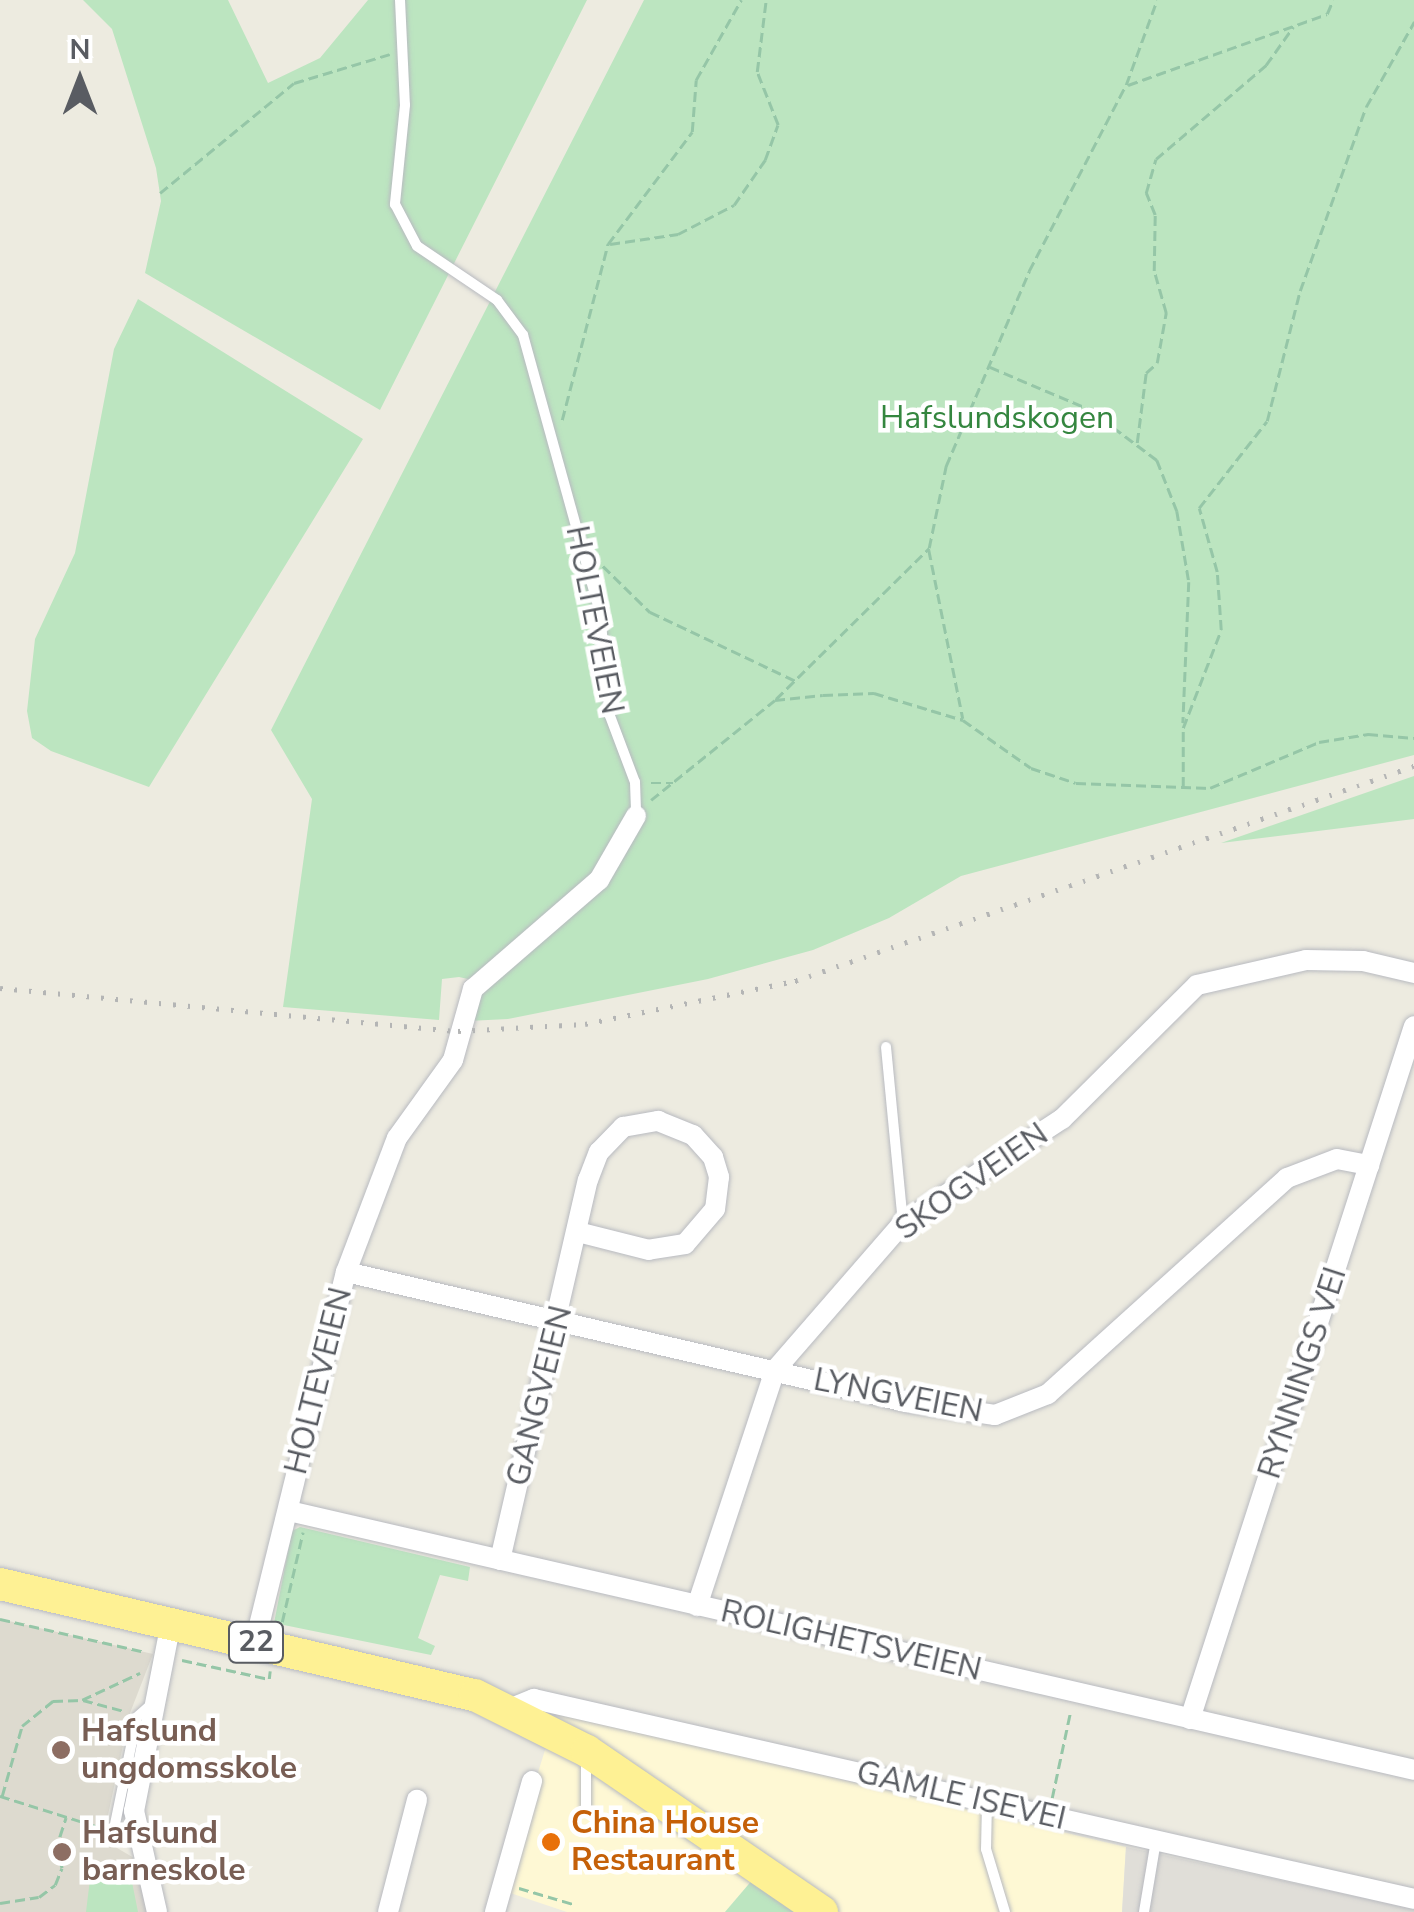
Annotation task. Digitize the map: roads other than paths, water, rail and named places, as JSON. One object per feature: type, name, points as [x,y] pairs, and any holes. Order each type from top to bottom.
[{"type":"highway","name":"22","points":[[0,1584],[171,1624],[269,1633],[522,1704],[822,1912]]},
{"type":"street","name":"HOLTEVEIEN","points":[[269,1633],[298,1513],[346,1272],[397,1138],[454,1060],[473,989],[599,880],[636,816]]},
{"type":"street","name":"SKOGVEIEN","points":[[697,1606],[775,1370],[904,1223],[1062,1119],[1197,985],[1306,960],[1363,961],[1414,973]]},
{"type":"street","name":"RYNNINGS VEI","points":[[1190,1719],[1414,1026]]},
{"type":"street","name":"GANGVEIEN","points":[[500,1560],[593,1165],[623,1127],[669,1124],[693,1135],[712,1157],[718,1177],[715,1208],[686,1244],[649,1250],[578,1232]]},
{"type":"street","name":"LYNGVEIEN","points":[[346,1272],[973,1416],[1016,1412],[1048,1394],[1287,1178],[1337,1159],[1368,1164]]},
{"type":"street","name":"ROLIGHETSVEIEN","points":[[298,1513],[1414,1770]]},
{"type":"street","points":[[157,1912],[136,1840],[136,1801],[156,1700],[159,1655],[171,1624]]},
{"type":"street","name":"GAMLE ISEVEI","points":[[522,1704],[1156,1840],[1406,1903]]},
{"type":"street","points":[[494,1912],[532,1781]]},
{"type":"street","points":[[388,1912],[417,1800]]},
{"type":"lane","name":"HOLTEVEIEN","points":[[400,0],[405,105],[396,204],[417,246],[497,300],[523,334],[556,440],[600,613],[610,716],[632,773],[636,816]]},
{"type":"lane","points":[[886,1047],[904,1223]]},
{"type":"lane","points":[[136,1840],[114,1829],[137,1717],[156,1700]]},
{"type":"lane","points":[[586,1809],[587,1751]]},
{"type":"lane","points":[[987,1802],[986,1848],[1005,1912]]},
{"type":"lane","points":[[1144,1912],[1156,1840]]},
{"type":"railway","points":[[0,988],[458,1031],[585,1024],[795,981],[1414,766]]},
{"type":"place","name":"Hafslund ungdomsskole","points":[[61,1750]]},
{"type":"place","name":"China House Restaurant","points":[[551,1842]]},
{"type":"place","name":"Hafslund barneskole","points":[[62,1852]]},
{"type":"park label","name":"Hafslundskogen","points":[[997,418]]}]
